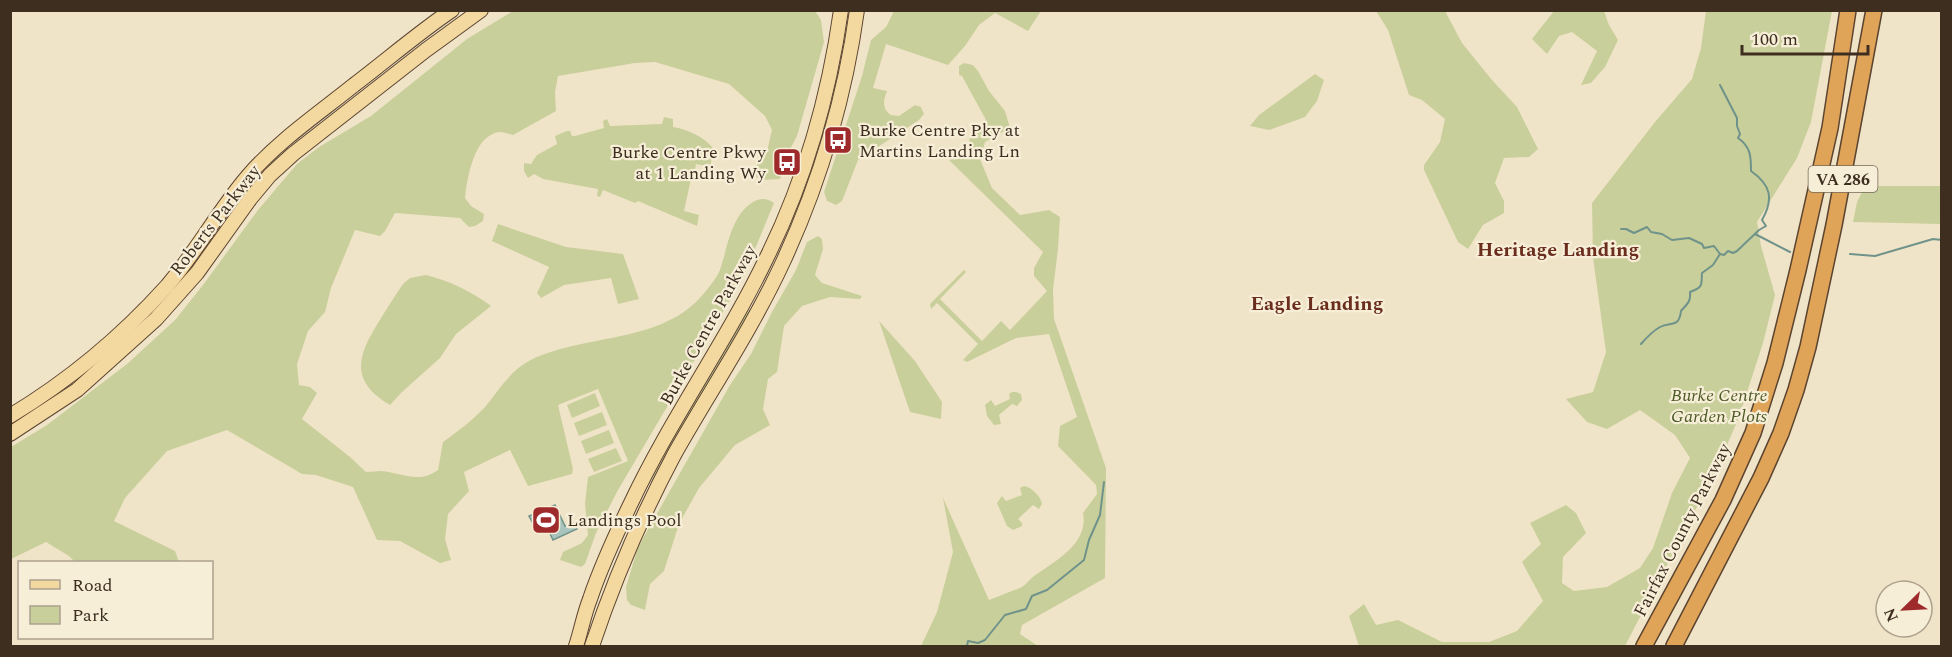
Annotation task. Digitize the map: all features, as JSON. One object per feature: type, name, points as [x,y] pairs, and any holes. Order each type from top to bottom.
[{"type":"highway","name":"Fairfax County Parkway","points":[[1644,646],[1723,500],[1756,423],[1775,363],[1830,128],[1848,10]]},
{"type":"highway","name":"VA 286","points":[[1674,646],[1761,478],[1781,433],[1796,390],[1808,347],[1834,225],[1874,10]]},
{"type":"main road","name":"Roberts Parkway","points":[[10,416],[40,398],[66,378],[141,313],[185,263],[248,176],[270,154],[313,117],[452,10]]},
{"type":"main road","name":"Roberts Parkway","points":[[10,434],[77,390],[156,319],[197,273],[249,199],[293,154],[481,10]]},
{"type":"main road","name":"Burke Centre Parkway","points":[[576,646],[590,598],[631,502],[746,299],[793,197],[820,113],[841,10]]},
{"type":"main road","name":"Burke Centre Parkway","points":[[592,646],[622,565],[650,501],[765,297],[783,262],[808,202],[842,95],[857,10]]},
{"type":"main road","points":[[793,197],[808,202]]},
{"type":"green space","points":[[513,11],[815,11],[821,20],[824,42],[797,136],[788,153],[780,179],[761,180],[754,175],[758,162],[767,151],[772,130],[765,116],[729,84],[655,62],[635,63],[558,76],[555,92],[556,111],[513,135],[500,132],[491,135],[478,149],[470,169],[465,198],[471,206],[484,214],[483,221],[469,227],[460,218],[395,213],[380,236],[355,230],[331,288],[325,312],[308,331],[297,364],[299,385],[310,387],[317,393],[302,419],[366,472],[381,471],[417,477],[424,476],[438,470],[443,442],[480,412],[522,365],[549,352],[662,324],[699,299],[721,268],[731,234],[742,212],[758,200],[766,199],[774,203],[743,278],[618,490],[596,533],[585,564],[581,567],[560,560],[563,552],[582,543],[588,535],[585,503],[588,477],[628,461],[598,389],[558,405],[573,469],[572,474],[528,486],[510,450],[464,472],[469,491],[448,514],[445,539],[451,560],[440,563],[400,541],[377,540],[353,487],[316,475],[302,474],[227,430],[167,451],[125,498],[114,521],[175,551],[179,561],[74,561],[46,542],[11,559],[11,447],[47,425],[127,364],[175,320],[258,210],[297,164],[319,147],[371,116],[467,39]]},
{"type":"green space","points":[[894,11],[1041,11],[1028,31],[995,13],[979,25],[948,65],[886,44],[873,88],[887,91],[884,104],[891,115],[899,116],[915,105],[921,107],[924,114],[919,120],[858,160],[842,201],[836,205],[827,201],[824,192],[862,76],[871,40],[886,27]]},
{"type":"green space","points":[[1376,11],[1445,11],[1462,43],[1517,107],[1538,149],[1529,157],[1504,158],[1495,183],[1504,201],[1504,213],[1483,225],[1468,249],[1458,242],[1424,170],[1424,165],[1440,142],[1445,119],[1422,100],[1409,95],[1388,30]]},
{"type":"green space","points":[[1554,11],[1604,11],[1618,40],[1605,67],[1591,83],[1581,85],[1597,51],[1572,32],[1559,36],[1547,54],[1532,39]]},
{"type":"green space","name":"Burke Centre Garden Plots","points":[[1706,11],[1832,11],[1811,122],[1797,158],[1757,222],[1761,246],[1775,295],[1763,343],[1739,417],[1718,466],[1625,646],[1359,646],[1349,616],[1364,604],[1376,625],[1398,620],[1442,642],[1489,642],[1517,631],[1543,601],[1522,562],[1541,544],[1530,523],[1566,505],[1576,513],[1586,533],[1563,557],[1562,583],[1574,591],[1607,587],[1640,568],[1653,548],[1672,493],[1690,458],[1675,435],[1640,410],[1607,429],[1587,422],[1566,399],[1593,392],[1606,352],[1593,258],[1592,203],[1655,122],[1692,79],[1701,48]]},
{"type":"green space","points":[[964,63],[973,65],[978,71],[989,91],[1005,111],[1010,128],[985,142],[980,159],[992,188],[1020,215],[1049,210],[1060,217],[1053,290],[1054,319],[1106,468],[1105,578],[1022,625],[1020,634],[1038,646],[921,646],[937,612],[953,552],[943,498],[989,600],[1022,587],[1069,550],[1081,533],[1084,524],[1083,513],[1097,494],[1096,485],[1058,446],[1060,426],[1077,417],[1049,334],[1016,338],[967,362],[963,360],[978,344],[937,303],[931,309],[930,304],[964,270],[966,272],[940,299],[982,341],[1001,321],[1010,330],[1047,291],[1034,276],[1034,268],[1043,252],[949,160],[968,148],[971,132],[986,120],[962,76],[959,75],[959,66]]},
{"type":"green space","points":[[1315,74],[1324,80],[1317,101],[1305,117],[1269,130],[1250,126],[1259,115]]},
{"type":"green space","points":[[664,117],[673,119],[673,127],[686,130],[704,139],[717,154],[712,157],[710,167],[696,164],[693,170],[684,211],[699,215],[697,226],[638,201],[635,203],[603,190],[600,197],[597,196],[598,189],[543,179],[534,174],[528,178],[524,171],[524,163],[531,164],[537,155],[557,144],[555,136],[567,131],[575,136],[604,128],[603,121],[607,119],[610,126],[662,124]]},
{"type":"green space","points":[[1865,186],[1941,186],[1941,224],[1853,222],[1857,202]]},
{"type":"green space","points":[[498,224],[566,247],[623,254],[639,299],[618,304],[611,278],[564,285],[541,298],[537,293],[549,267],[492,241]]},
{"type":"green space","points":[[818,236],[822,239],[823,249],[815,275],[822,283],[862,296],[860,299],[830,297],[802,306],[784,326],[777,372],[768,379],[763,409],[770,425],[735,445],[699,488],[679,524],[664,571],[650,584],[645,610],[631,605],[627,600],[626,587],[638,547],[730,385],[751,354],[796,270],[807,242]]},
{"type":"green space","points":[[426,275],[460,287],[491,306],[456,334],[440,358],[390,405],[377,396],[363,378],[361,368],[365,347],[403,284],[410,278]]},
{"type":"green space","points":[[749,306],[748,316],[650,485],[659,462]]},
{"type":"green space","points":[[879,321],[915,361],[942,402],[941,419],[910,412]]},
{"type":"green space","points":[[1012,392],[1021,394],[1022,400],[1017,406],[1012,404],[999,415],[1001,424],[994,425],[987,416],[985,405],[991,400],[995,406],[1010,399],[1009,394]]},
{"type":"green space","points":[[595,393],[600,406],[572,418],[567,405]]},
{"type":"green space","points":[[602,412],[607,425],[579,436],[574,423]]},
{"type":"green space","points":[[609,430],[614,443],[586,454],[581,441]]},
{"type":"green space","points":[[616,448],[622,461],[594,472],[588,459]]},
{"type":"green space","points":[[1024,486],[1035,492],[1042,504],[1039,509],[1033,505],[1018,519],[1022,526],[1013,530],[1007,526],[997,503],[1002,496],[1006,501],[1022,495],[1020,488]]},
{"type":"water","name":"Landings Pool","points":[[555,505],[565,526],[574,523],[577,529],[553,540],[545,523],[535,527],[529,516]]},
{"type":"waterway","points":[[1621,229],[1634,233],[1647,227],[1651,232],[1662,234],[1672,240],[1689,238],[1702,244],[1704,248],[1714,246],[1720,254],[1724,255],[1728,251],[1733,253],[1737,251],[1766,226],[1762,220],[1768,205],[1769,193],[1763,182],[1751,171],[1751,161],[1746,145],[1738,138],[1740,134],[1737,118],[1720,85]]},
{"type":"waterway","points":[[1755,234],[1790,252]]},
{"type":"waterway","points":[[1850,254],[1875,256],[1933,239],[1942,240]]},
{"type":"waterway","points":[[1641,344],[1657,329],[1664,325],[1674,324],[1678,320],[1681,311],[1689,301],[1690,292],[1700,287],[1702,273],[1713,265],[1720,254]]},
{"type":"waterway","points":[[967,646],[968,641],[978,643],[985,640],[1005,615],[1026,609],[1032,596],[1047,590],[1084,560],[1089,540],[1100,515],[1104,482]]},
{"type":"place","name":"Burke Centre Pky at Martins Landing Ln","points":[[838,140]]},
{"type":"place","name":"Burke Centre Pkwy at 1 Landing Wy","points":[[787,162]]},
{"type":"place","name":"Landings Pool","points":[[546,520]]},
{"type":"district","name":"Heritage Landing","points":[[1558,249]]},
{"type":"district","name":"Eagle Landing","points":[[1317,303]]}]
